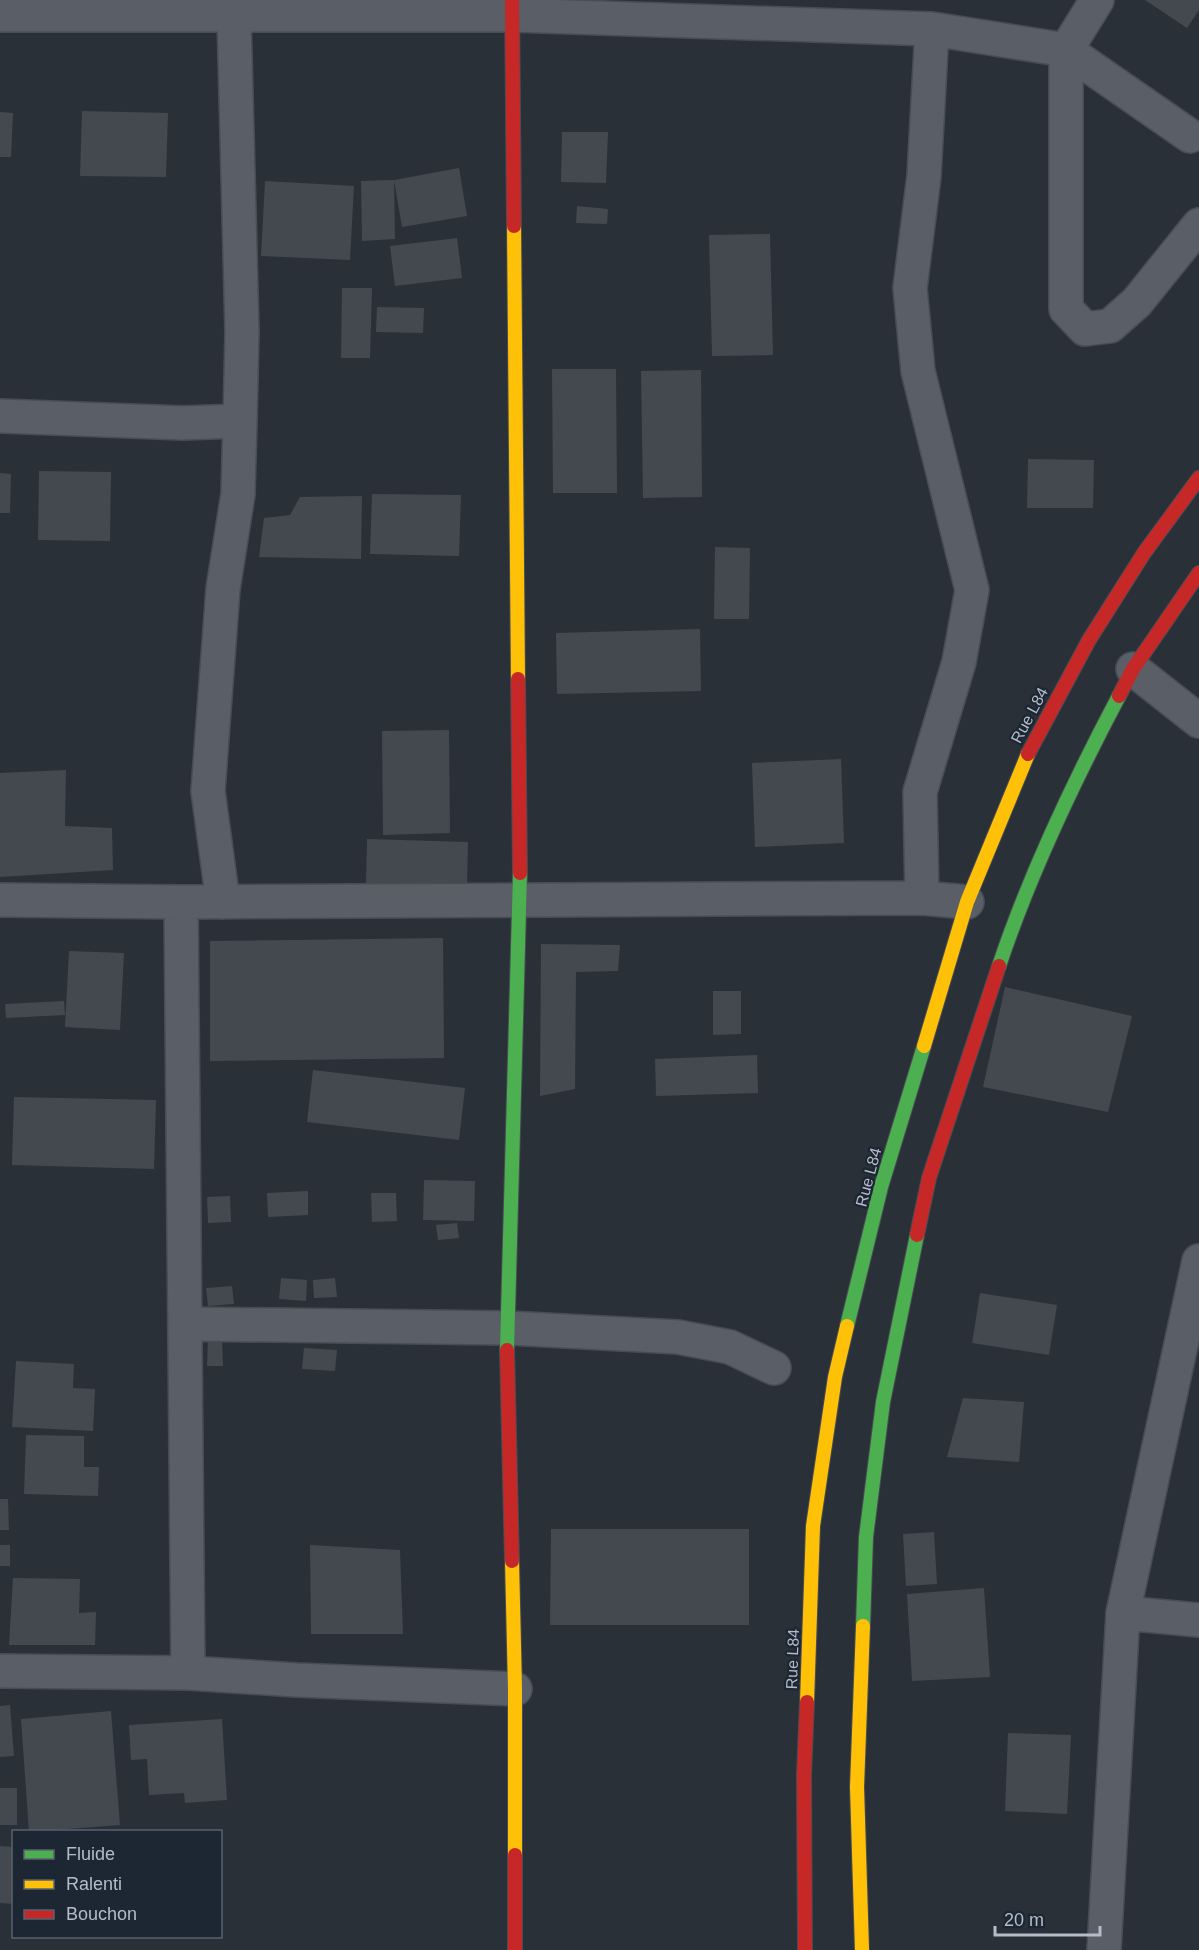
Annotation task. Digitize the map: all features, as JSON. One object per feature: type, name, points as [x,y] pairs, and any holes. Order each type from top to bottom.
[{"type":"main road","points":[[512,8],[520,901],[507,1328],[515,1689],[515,1950]]},
{"type":"main road","name":"Rue L84","points":[[805,1950],[804,1776],[813,1526],[835,1377],[881,1187],[967,902],[1022,764],[1089,640],[1144,553],[1199,478]]},
{"type":"main road","points":[[862,1950],[857,1787],[866,1537],[883,1402],[927,1189],[1015,919],[1087,756],[1133,669],[1199,573]]},
{"type":"street","points":[[1097,0],[1066,50],[1066,309],[1085,329],[1110,326],[1137,302],[1199,225]]},
{"type":"street","points":[[0,15],[234,16],[512,8],[932,29],[1066,50],[1190,136]]},
{"type":"street","points":[[223,902],[208,791],[223,589],[238,494],[242,332],[234,16]]},
{"type":"street","points":[[922,898],[920,792],[959,662],[972,590],[918,371],[910,288],[924,176],[932,29]]},
{"type":"street","points":[[0,416],[183,423],[240,421]]},
{"type":"street","points":[[1133,669],[1199,721]]},
{"type":"street","points":[[0,900],[223,902],[922,898],[967,902]]},
{"type":"street","points":[[181,902],[188,1673]]},
{"type":"street","points":[[1104,1950],[1123,1613],[1199,1261]]},
{"type":"street","points":[[184,1324],[507,1328],[678,1337],[730,1347],[774,1368]]},
{"type":"street","points":[[1123,1613],[1199,1620]]},
{"type":"street","points":[[0,1671],[188,1673],[515,1689]]},
{"type":"street","points":[[799,1950],[805,1950]]},
{"type":"building","points":[[1145,0],[1199,0],[1199,10],[1187,28]]},
{"type":"building","points":[[82,111],[168,113],[166,177],[80,176]]},
{"type":"building","points":[[0,112],[13,113],[11,157],[0,157]]},
{"type":"building","points":[[562,132],[608,132],[606,183],[561,182]]},
{"type":"building","points":[[459,168],[467,216],[402,227],[394,180]]},
{"type":"building","points":[[394,180],[395,239],[362,241],[361,181]]},
{"type":"building","points":[[265,181],[354,186],[350,260],[261,256]]},
{"type":"building","points":[[577,206],[608,209],[607,224],[576,223]]},
{"type":"building","points":[[770,234],[773,355],[712,356],[709,235]]},
{"type":"building","points":[[457,238],[462,278],[395,286],[390,246]]},
{"type":"building","points":[[342,288],[372,288],[370,358],[341,358]]},
{"type":"building","points":[[377,307],[424,308],[423,333],[376,332]]},
{"type":"building","points":[[552,369],[616,369],[617,493],[553,493]]},
{"type":"building","points":[[701,370],[702,497],[643,498],[641,371]]},
{"type":"building","points":[[1028,459],[1094,460],[1093,508],[1027,508]]},
{"type":"building","points":[[39,471],[111,472],[110,541],[38,540]]},
{"type":"building","points":[[0,473],[11,474],[10,513],[0,513]]},
{"type":"building","points":[[372,494],[461,495],[459,556],[370,554]]},
{"type":"building","points":[[362,496],[361,559],[259,557],[264,518],[290,515],[300,497]]},
{"type":"building","points":[[715,547],[750,548],[749,619],[714,619]]},
{"type":"building","points":[[700,629],[701,691],[557,694],[556,633]]},
{"type":"building","points":[[449,730],[450,833],[383,835],[382,731]]},
{"type":"building","points":[[841,759],[844,843],[755,847],[752,763]]},
{"type":"building","points":[[66,770],[65,826],[112,828],[113,870],[0,877],[0,773]]},
{"type":"building","points":[[367,839],[468,842],[467,886],[366,884]]},
{"type":"building","points":[[443,938],[444,1058],[210,1061],[210,941]]},
{"type":"building","points":[[541,944],[620,945],[618,971],[576,972],[575,1089],[540,1096]]},
{"type":"building","points":[[69,951],[124,953],[120,1030],[65,1027]]},
{"type":"building","points":[[1005,987],[1132,1016],[1108,1112],[983,1087]]},
{"type":"building","points":[[713,991],[741,991],[741,1034],[713,1035]]},
{"type":"building","points":[[64,1001],[65,1015],[6,1018],[5,1004]]},
{"type":"building","points":[[757,1055],[758,1093],[656,1096],[655,1059]]},
{"type":"building","points":[[313,1070],[465,1088],[459,1140],[307,1122]]},
{"type":"building","points":[[14,1097],[156,1100],[154,1169],[12,1165]]},
{"type":"building","points":[[424,1180],[475,1181],[474,1221],[423,1220]]},
{"type":"building","points":[[308,1191],[308,1215],[268,1217],[267,1193]]},
{"type":"building","points":[[371,1193],[396,1193],[397,1221],[372,1222]]},
{"type":"building","points":[[230,1196],[231,1222],[208,1223],[207,1197]]},
{"type":"building","points":[[457,1223],[459,1238],[438,1240],[436,1225]]},
{"type":"building","points":[[281,1278],[307,1280],[306,1301],[279,1299]]},
{"type":"building","points":[[335,1278],[337,1297],[314,1298],[313,1280]]},
{"type":"building","points":[[232,1286],[234,1304],[208,1306],[206,1288]]},
{"type":"building","points":[[980,1293],[1057,1305],[1049,1355],[972,1343]]},
{"type":"building","points":[[208,1339],[222,1339],[223,1366],[207,1366]]},
{"type":"building","points":[[304,1348],[337,1350],[335,1371],[302,1369]]},
{"type":"building","points":[[16,1361],[74,1364],[73,1388],[95,1389],[93,1431],[12,1427]]},
{"type":"building","points":[[963,1398],[1024,1402],[1019,1462],[947,1457]]},
{"type":"building","points":[[26,1435],[84,1436],[84,1467],[99,1467],[98,1496],[24,1494]]},
{"type":"building","points":[[0,1499],[8,1499],[9,1530],[0,1530]]},
{"type":"building","points":[[551,1529],[749,1529],[749,1625],[550,1625]]},
{"type":"building","points":[[934,1532],[937,1584],[906,1586],[903,1534]]},
{"type":"building","points":[[0,1545],[10,1545],[10,1566],[0,1566]]},
{"type":"building","points":[[310,1545],[400,1550],[403,1634],[311,1634]]},
{"type":"building","points":[[13,1578],[80,1579],[79,1613],[96,1612],[95,1645],[9,1645]]},
{"type":"building","points":[[984,1588],[990,1677],[912,1681],[907,1594]]},
{"type":"building","points":[[10,1705],[14,1756],[0,1757],[0,1706]]},
{"type":"building","points":[[111,1711],[120,1825],[29,1830],[21,1719]]},
{"type":"building","points":[[222,1719],[227,1800],[185,1803],[184,1793],[149,1795],[147,1759],[131,1760],[129,1725]]},
{"type":"building","points":[[1008,1733],[1071,1735],[1067,1814],[1005,1811]]},
{"type":"building","points":[[0,1788],[17,1788],[17,1825],[0,1825]]},
{"type":"building","points":[[0,1846],[12,1847],[12,1904],[0,1903]]},
{"type":"traffic: fast","points":[[999,966],[1024,897],[1053,829],[1119,696]]},
{"type":"traffic: fast","points":[[507,1350],[520,873]]},
{"type":"traffic: fast","points":[[847,1326],[881,1187],[924,1046]]},
{"type":"traffic: fast","points":[[863,1626],[866,1537],[883,1402],[917,1235]]},
{"type":"traffic: slow","points":[[514,226],[518,679]]},
{"type":"traffic: slow","points":[[924,1046],[967,902],[1028,754]]},
{"type":"traffic: slow","points":[[807,1702],[813,1526],[835,1377],[847,1326]]},
{"type":"traffic: slow","points":[[512,1561],[515,1855]]},
{"type":"traffic: slow","points":[[862,1950],[857,1787],[863,1626]]},
{"type":"traffic: jam","points":[[512,0],[514,226]]},
{"type":"traffic: jam","points":[[1028,754],[1089,640],[1144,553],[1199,478]]},
{"type":"traffic: jam","points":[[1119,696],[1133,669],[1199,573]]},
{"type":"traffic: jam","points":[[518,679],[520,873]]},
{"type":"traffic: jam","points":[[917,1235],[929,1178],[999,966]]},
{"type":"traffic: jam","points":[[507,1350],[512,1561]]},
{"type":"traffic: jam","points":[[805,1950],[804,1775],[807,1702]]},
{"type":"traffic: jam","points":[[515,1855],[515,1950]]}]
